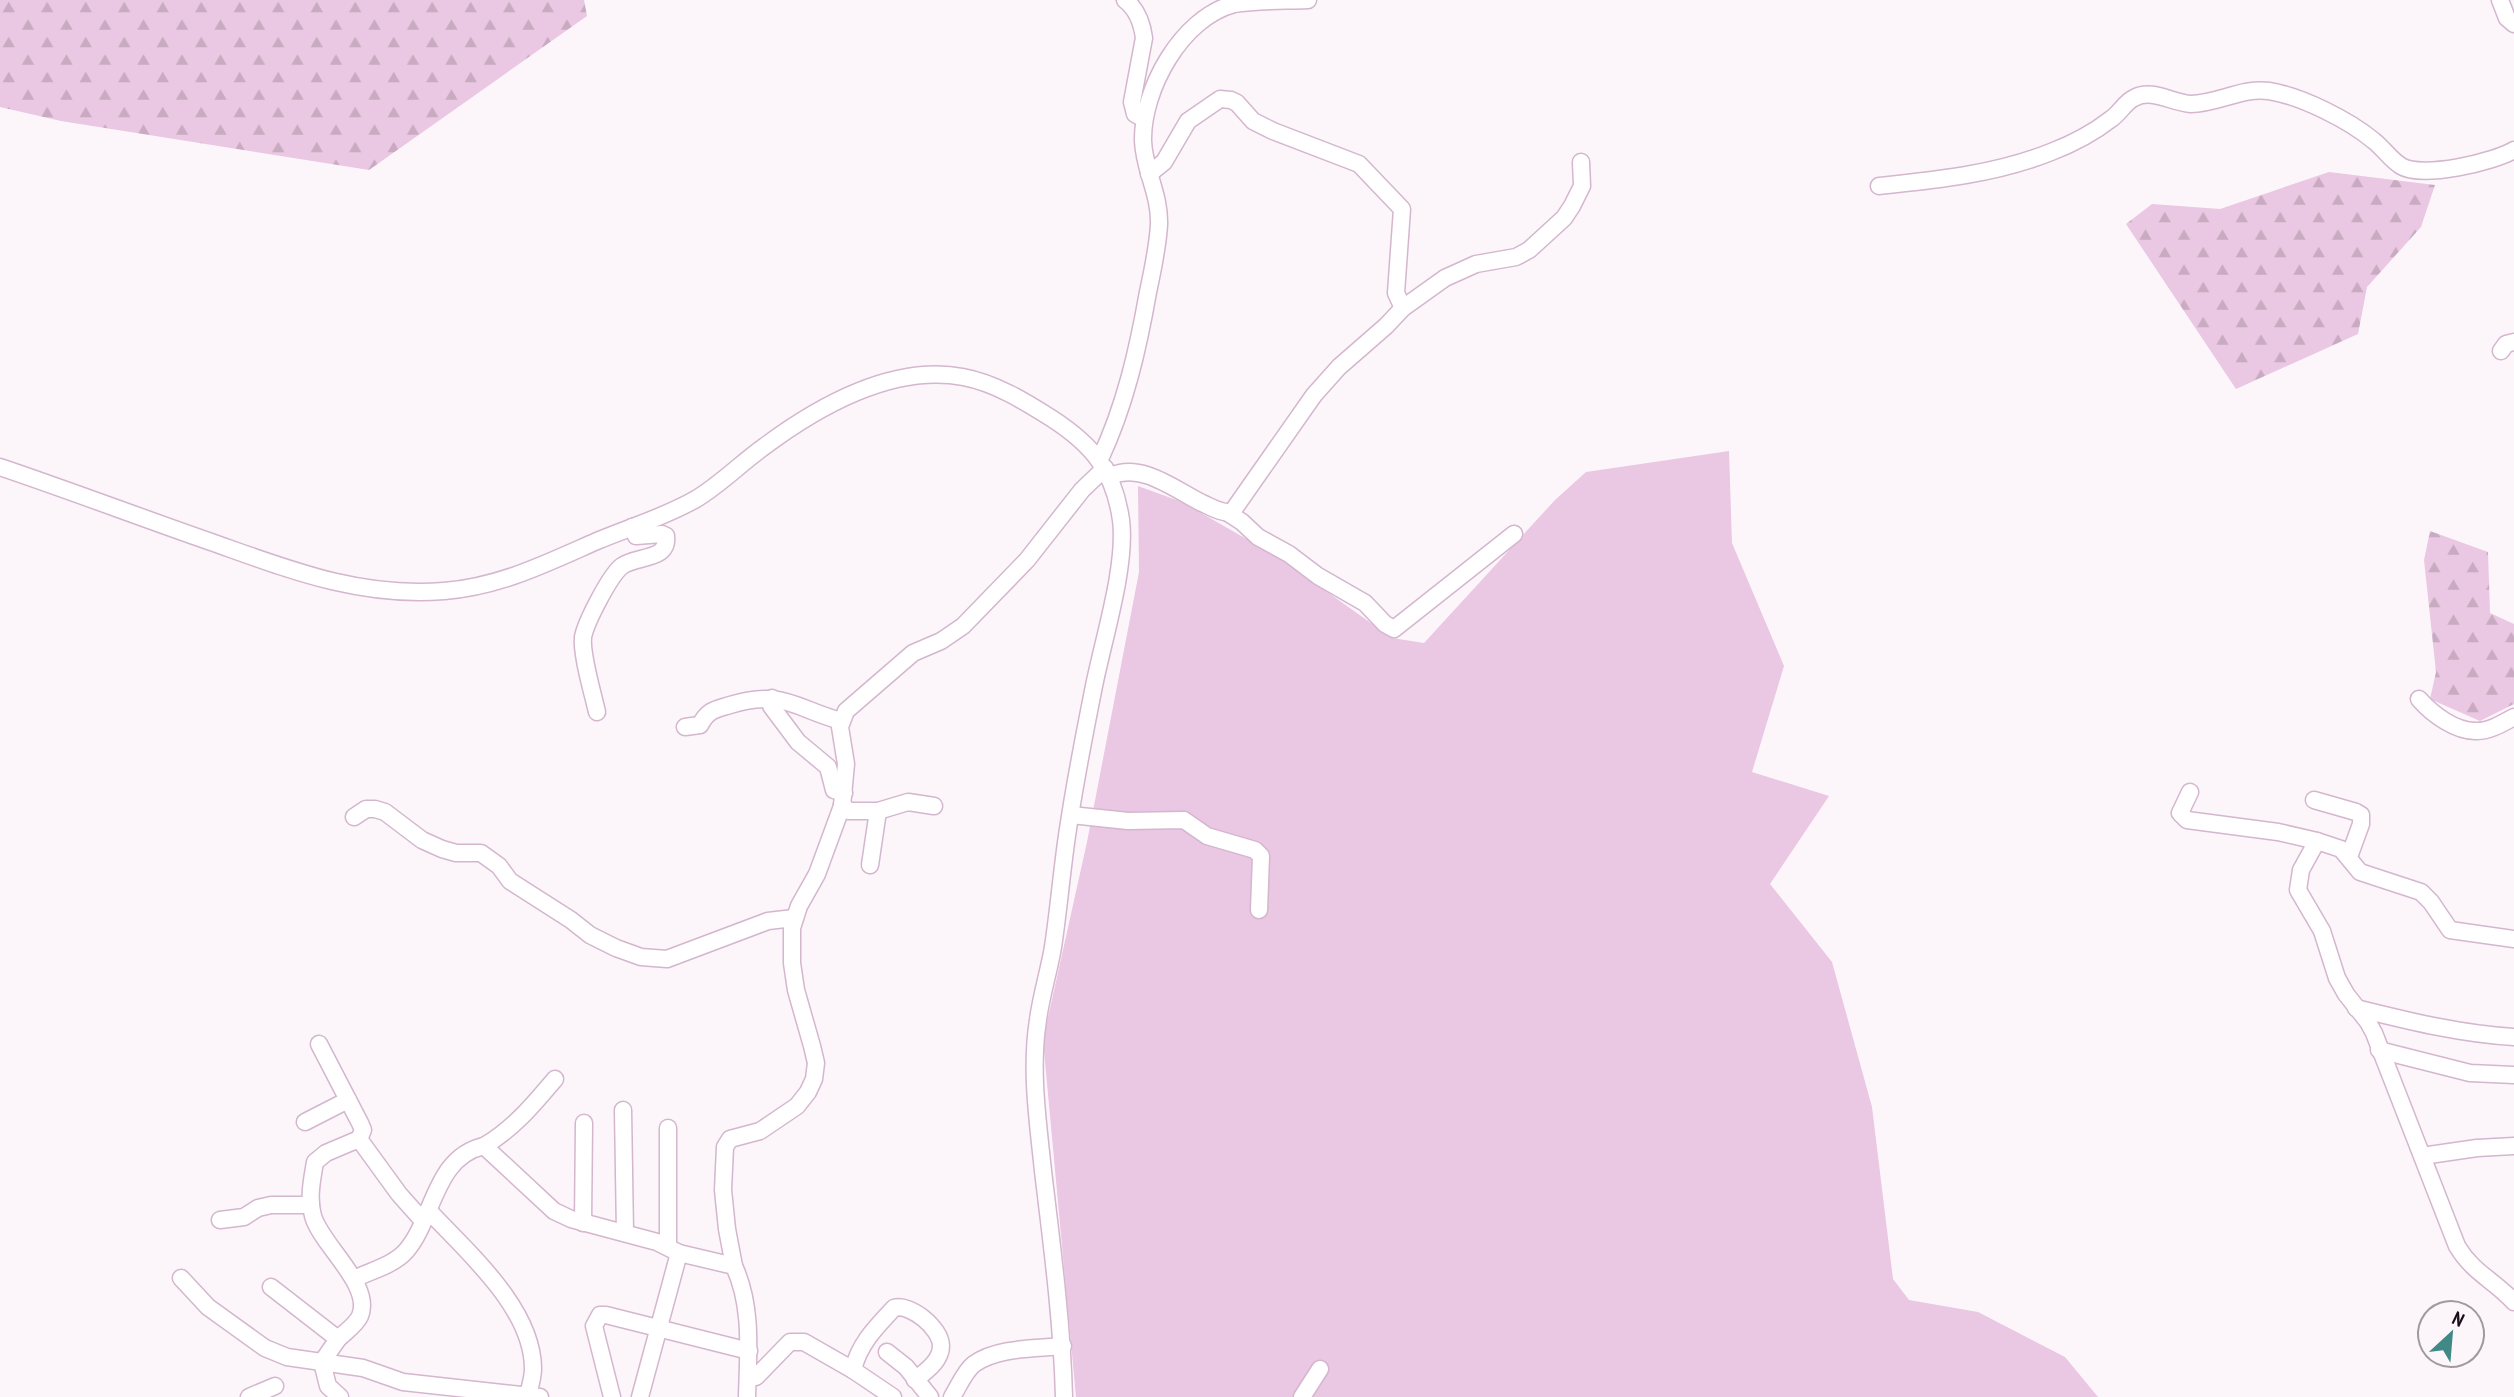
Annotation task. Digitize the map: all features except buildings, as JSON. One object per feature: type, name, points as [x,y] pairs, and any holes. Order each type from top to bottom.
[{"type":"street","points":[[1125,0],[1143,28],[1144,38],[1132,102],[1135,114],[1144,119]]},
{"type":"street","points":[[747,1397],[749,1351],[746,1304],[734,1266],[727,1228],[723,1190],[725,1147],[730,1139],[760,1131],[797,1106],[814,1079],[816,1063],[796,990],[792,963],[792,928],[794,918],[817,874],[843,799],[846,764],[841,721],[850,704],[914,653],[941,641],[963,626],[1027,560],[1082,490],[1105,468],[1112,432],[1138,349],[1154,261],[1159,205],[1143,143],[1144,119],[1151,89],[1165,64],[1187,34],[1222,8],[1267,1],[1308,0]]},
{"type":"street","points":[[2502,1],[2507,18],[2514,24]]},
{"type":"street","points":[[1880,186],[1963,177],[2049,153],[2088,135],[2113,118],[2131,99],[2145,94],[2176,103],[2194,104],[2251,92],[2267,90],[2279,93],[2313,105],[2346,122],[2373,139],[2402,166],[2414,170],[2454,169],[2514,150]]},
{"type":"street","points":[[1149,174],[1164,162],[1188,121],[1220,99],[1237,103],[1253,121],[1273,131],[1353,160],[1402,209],[1396,293],[1403,308]]},
{"type":"street","points":[[1228,513],[1237,508],[1324,383],[1403,308],[1462,269],[1486,261],[1520,256],[1564,218],[1582,186],[1581,162]]},
{"type":"street","points":[[0,467],[250,555],[330,580],[381,592],[422,593],[483,587],[516,576],[694,500],[726,478],[760,449],[821,409],[856,392],[895,380],[949,376],[982,383],[1030,405],[1058,422],[1105,468],[1121,519],[1121,550],[1071,815],[1051,964],[1038,1021],[1036,1050],[1035,1101],[1063,1346],[1064,1397]]},
{"type":"street","points":[[1105,468],[1143,473],[1208,506],[1228,513],[1258,537],[1365,603],[1385,624],[1394,629],[1514,534]]},
{"type":"street","points":[[597,712],[583,648],[585,630],[608,581],[622,566],[659,554],[665,549],[667,542],[666,536],[662,534],[636,536],[632,527]]},
{"type":"street","points":[[685,727],[699,725],[704,715],[712,711],[754,698],[792,702],[841,721]]},
{"type":"street","points":[[772,698],[771,706],[797,742],[828,766],[834,790],[843,799],[848,811],[878,811],[908,802],[934,806]]},
{"type":"street","points":[[2419,699],[2436,715],[2463,729],[2477,731],[2494,727],[2514,717]]},
{"type":"street","points":[[2190,792],[2180,813],[2187,820],[2278,832],[2341,849],[2360,872],[2421,892],[2450,930],[2514,939]]},
{"type":"street","points":[[2314,800],[2361,815],[2361,824],[2349,857]]},
{"type":"street","points":[[354,817],[366,809],[375,809],[385,812],[422,840],[442,849],[456,853],[481,853],[499,866],[510,881],[571,920],[590,936],[641,957],[667,959],[768,921],[794,918]]},
{"type":"street","points":[[870,865],[878,811]]},
{"type":"street","points":[[1071,815],[1128,821],[1184,820],[1208,836],[1255,850],[1261,856],[1262,864],[1259,910]]},
{"type":"street","points":[[2317,841],[2301,870],[2298,890],[2322,931],[2337,978],[2368,1022],[2452,1234],[2467,1263],[2502,1289],[2514,1302]]},
{"type":"street","points":[[2356,1008],[2441,1029],[2514,1037]]},
{"type":"street","points":[[319,1044],[363,1130],[359,1139],[319,1156],[312,1180],[313,1217],[322,1235],[354,1279],[360,1296],[361,1313],[357,1321],[338,1339],[322,1362],[328,1386],[340,1397]]},
{"type":"street","points":[[2379,1050],[2470,1073],[2514,1075]]},
{"type":"street","points":[[354,1279],[404,1254],[446,1174],[458,1159],[504,1134],[555,1079]]},
{"type":"street","points":[[305,1122],[348,1100]]},
{"type":"street","points":[[623,1110],[625,1233]]},
{"type":"street","points":[[583,1223],[584,1123]]},
{"type":"street","points":[[640,1397],[660,1330],[673,1249],[668,1128]]},
{"type":"street","points":[[181,1278],[208,1307],[265,1348],[287,1357],[363,1368],[403,1382],[534,1396],[530,1349],[517,1313],[505,1294],[425,1215],[398,1194],[359,1139]]},
{"type":"street","points":[[484,1146],[554,1211],[583,1223],[734,1266]]},
{"type":"street","points":[[2422,1156],[2514,1146]]},
{"type":"street","points":[[220,1220],[244,1217],[258,1208],[271,1205],[311,1205]]},
{"type":"street","points":[[271,1287],[338,1339]]},
{"type":"street","points":[[853,1370],[868,1335],[899,1306],[918,1314],[940,1338],[941,1347],[935,1362],[915,1380]]},
{"type":"street","points":[[612,1397],[594,1326],[596,1319],[606,1315],[749,1351]]},
{"type":"street","points":[[748,1377],[756,1377],[790,1342],[804,1342],[893,1397]]},
{"type":"street","points":[[952,1397],[967,1371],[983,1359],[1009,1351],[1063,1346]]},
{"type":"street","points":[[887,1352],[906,1367],[930,1397]]},
{"type":"street","points":[[1303,1397],[1320,1369]]},
{"type":"street","points":[[249,1397],[275,1386]]},
{"type":"green space","points":[[0,0],[584,0],[587,16],[369,170],[61,121],[0,107]]},
{"type":"green space","points":[[2329,172],[2435,185],[2421,227],[2367,287],[2358,334],[2236,389],[2126,224],[2152,204],[2220,209]]},
{"type":"green space","points":[[1729,451],[1732,543],[1784,666],[1752,772],[1829,796],[1770,884],[1832,962],[1872,1107],[1893,1279],[1909,1300],[1978,1312],[2065,1357],[2098,1397],[1076,1397],[1043,1040],[1087,842],[1139,572],[1138,486],[1182,502],[1278,557],[1392,638],[1424,643],[1555,500],[1586,472]]},
{"type":"green space","points":[[2430,531],[2488,552],[2490,613],[2514,624],[2514,704],[2480,721],[2430,699],[2436,672],[2424,560]]}]
